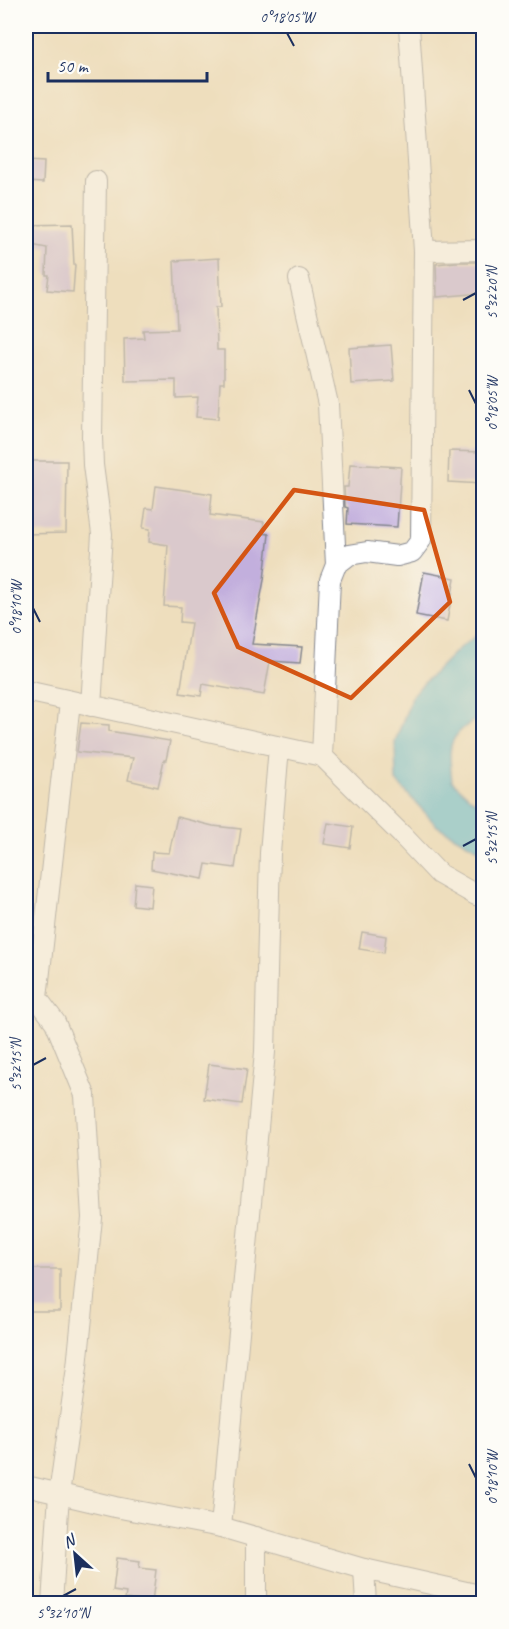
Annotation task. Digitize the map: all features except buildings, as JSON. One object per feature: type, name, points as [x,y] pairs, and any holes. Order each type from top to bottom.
[{"type":"street","points":[[336,565],[349,555],[367,552],[397,556],[412,552],[421,540],[423,251],[409,26]]},
{"type":"street","points":[[91,706],[102,534],[93,465],[92,437],[96,181]]},
{"type":"street","points":[[423,251],[483,250]]},
{"type":"street","points":[[299,279],[328,404],[336,565],[330,580],[322,756]]},
{"type":"street","points":[[26,691],[322,756],[439,874],[483,897]]},
{"type":"street","points":[[52,1604],[59,1494],[76,1367],[92,1218],[85,1095],[55,1022],[37,998],[70,702]]},
{"type":"street","points":[[221,1527],[265,1052],[270,853],[279,747]]},
{"type":"street","points":[[26,1486],[115,1507],[221,1527],[364,1569],[483,1596]]},
{"type":"street","points":[[255,1537],[256,1604]]},
{"type":"street","points":[[364,1569],[366,1604]]},
{"type":"highlighted area","points":[[294,490],[424,510],[450,602],[351,698],[238,647],[214,593]]},
{"type":"water","points":[[483,631],[483,714],[457,734],[452,743],[450,756],[452,781],[473,800],[483,803],[483,852],[437,826],[396,781],[395,742],[413,694],[458,649]]}]
